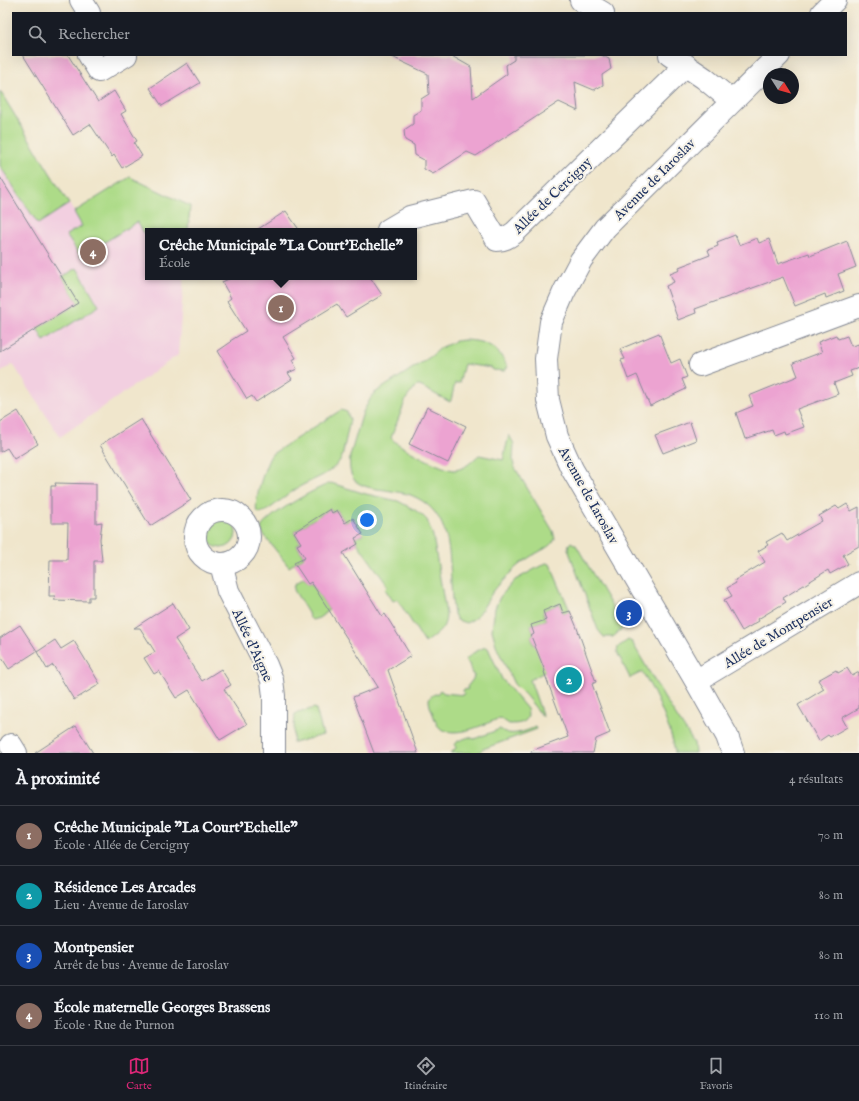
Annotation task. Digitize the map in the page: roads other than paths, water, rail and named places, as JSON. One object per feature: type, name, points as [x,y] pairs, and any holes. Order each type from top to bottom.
[{"type":"street","points":[[81,0],[88,12]]},
{"type":"street","points":[[581,0],[601,12]]},
{"type":"street","points":[[823,12],[835,0]]},
{"type":"street","points":[[90,56],[99,71],[124,56]]},
{"type":"street","name":"Avenue de Iaroslav","points":[[734,753],[727,736],[696,681],[572,469],[557,436],[548,400],[546,359],[552,322],[564,292],[581,260],[605,228],[778,56]]},
{"type":"street","points":[[678,60],[732,101]]},
{"type":"street","name":"Allée de Cercigny","points":[[391,228],[410,217],[474,201],[498,240],[506,238],[514,233],[678,60]]},
{"type":"street","points":[[700,365],[859,306]]},
{"type":"street","name":"Allée d'Aigne","points":[[221,564],[228,591],[266,665],[272,680],[274,696],[274,753]]},
{"type":"street","name":"Allée de Montpensier","points":[[696,681],[859,584]]},
{"type":"place","name":"École maternelle Georges Brassens","points":[[93,252]]},
{"type":"place","name":"Crêche Municipale \"La Court'Echelle\"","points":[[281,308]]},
{"type":"place","name":"Montpensier","points":[[629,613]]},
{"type":"place","name":"Résidence Les Arcades","points":[[569,680]]}]
